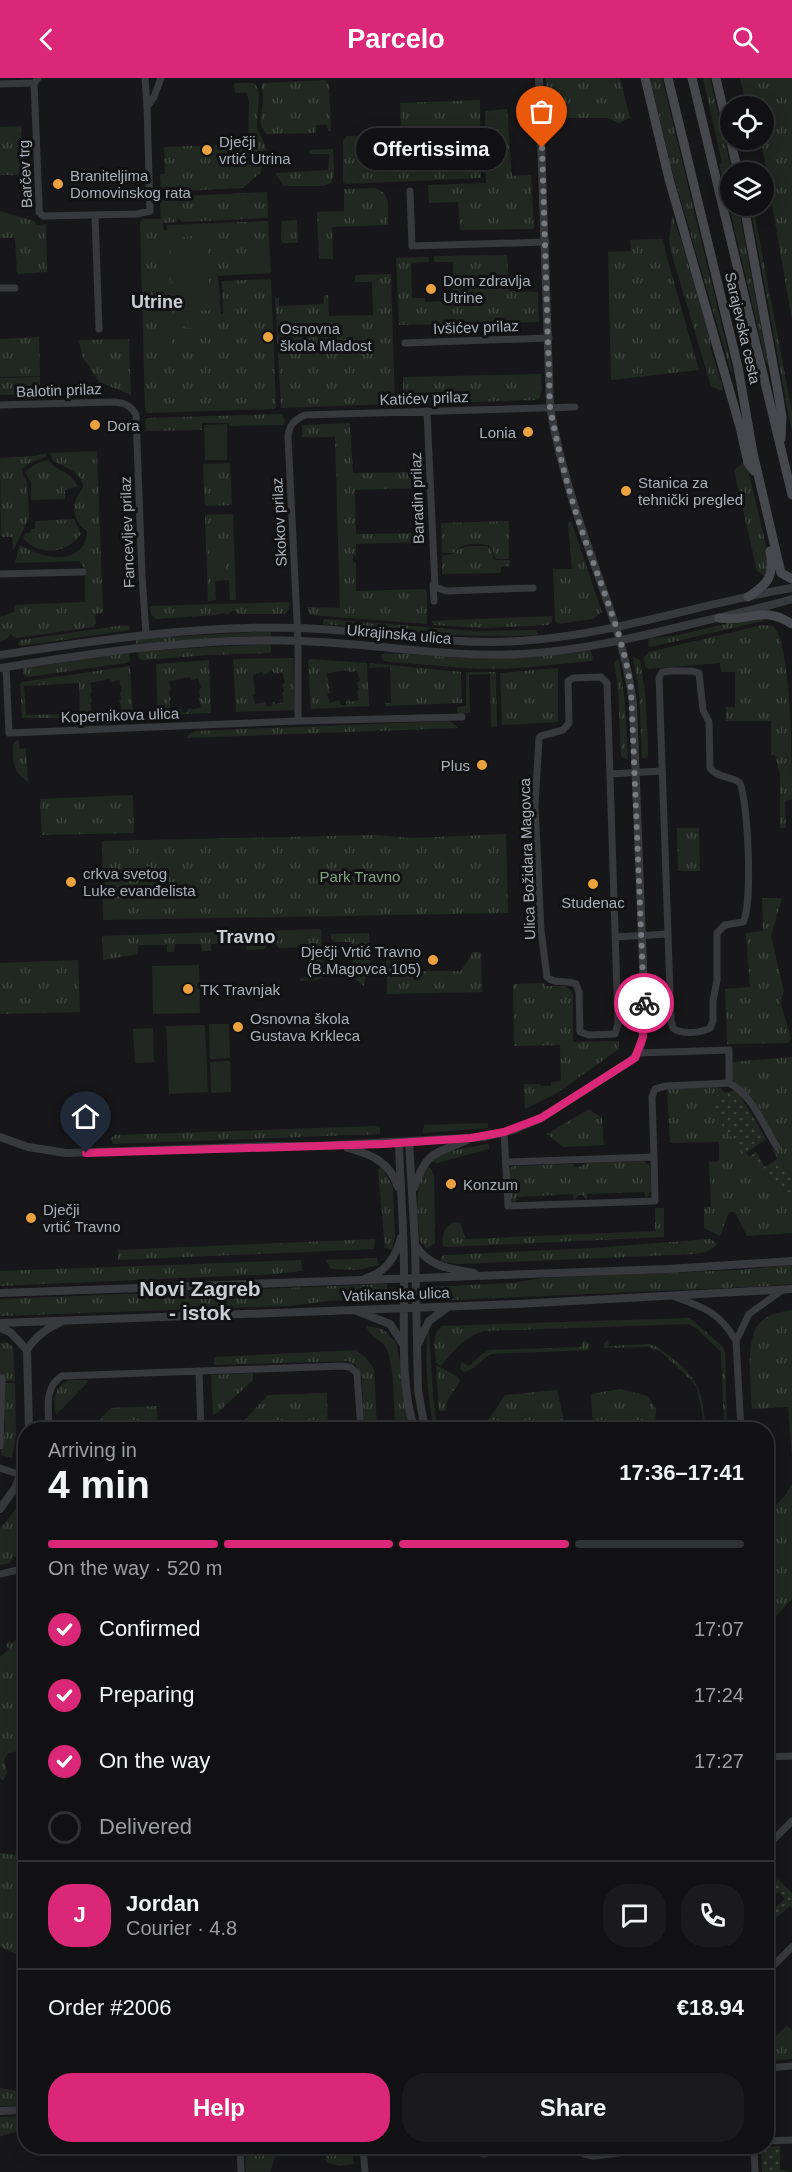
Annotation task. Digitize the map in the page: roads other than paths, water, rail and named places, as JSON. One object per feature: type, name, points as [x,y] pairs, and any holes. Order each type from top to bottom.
[{"type":"main road","points":[[645,78],[669,179],[740,427],[748,463],[757,473]]},
{"type":"main road","name":"Sarajevska cesta","points":[[668,78],[738,367],[757,473],[781,573],[792,579]]},
{"type":"main road","name":"Sarajevska cesta","points":[[692,78],[792,495]]},
{"type":"main road","points":[[716,78],[736,162]]},
{"type":"main road","points":[[746,216],[778,392],[783,429],[780,444]]},
{"type":"main road","points":[[748,597],[765,585],[771,574],[772,561],[768,542],[770,525]]},
{"type":"main road","points":[[719,618],[736,619],[767,614],[778,616],[792,624]]},
{"type":"street","name":"Barčev trg","points":[[36,80],[39,212],[43,216],[145,214],[150,211],[145,78]]},
{"type":"street","name":"Barčev trg","points":[[147,106],[154,97],[161,78]]},
{"type":"street","points":[[0,1137],[28,1147],[66,1153],[338,1145],[471,1138],[504,1132],[541,1118],[624,1066],[638,1053],[645,1018],[631,689],[617,628],[574,508],[550,407],[539,78]]},
{"type":"street","points":[[0,84],[36,80]]},
{"type":"street","points":[[410,191],[412,246],[546,242]]},
{"type":"street","points":[[95,215],[99,329]]},
{"type":"street","points":[[0,288],[15,288]]},
{"type":"street","name":"Ivšićev prilaz","points":[[405,343],[549,338]]},
{"type":"street","name":"Balotin prilaz","points":[[0,405],[121,403],[133,410],[136,415],[136,429]]},
{"type":"street","name":"Katićev prilaz","points":[[298,418],[305,415],[574,407]]},
{"type":"street","name":"Baradin prilaz","points":[[427,411],[434,601]]},
{"type":"street","name":"Skokov prilaz","points":[[298,418],[289,428],[288,437],[298,641]]},
{"type":"street","name":"Fancevljev prilaz","points":[[136,429],[141,576],[146,634]]},
{"type":"street","points":[[0,574],[83,572]]},
{"type":"street","points":[[433,585],[441,591],[533,588]]},
{"type":"street","name":"Ukrajinska ulica","points":[[0,655],[146,634],[250,628],[297,628],[456,641],[497,642],[562,637],[617,628],[792,588]]},
{"type":"street","name":"Ukrajinska ulica","points":[[3,667],[134,648],[181,643],[252,640],[298,641],[497,655],[563,651],[621,641],[792,599]]},
{"type":"street","points":[[298,641],[298,722]]},
{"type":"street","name":"Kopernikova ulica","points":[[3,667],[9,733],[462,717]]},
{"type":"street","points":[[667,671],[696,671],[700,677],[703,710],[709,722],[710,768],[717,775],[735,778],[742,786],[748,871],[746,919],[740,924],[722,926],[717,933],[717,980],[713,1000],[713,1021],[707,1030],[681,1032],[673,1028],[668,934],[659,675],[667,671]]},
{"type":"street","name":"Ulica Božidara Magovca","points":[[601,677],[607,683],[610,774],[618,1024],[617,1032],[583,1034],[580,1028],[579,992],[576,984],[554,982],[547,977],[541,930],[535,790],[539,738],[563,730],[569,723],[567,685],[573,678],[601,677]]},
{"type":"street","points":[[610,774],[662,771]]},
{"type":"street","points":[[615,937],[668,934]]},
{"type":"street","points":[[638,1053],[729,1050],[729,1083]]},
{"type":"street","points":[[504,1132],[508,1206],[655,1201],[652,1097],[655,1089],[666,1086],[729,1083],[737,1087],[746,1097],[777,1148]]},
{"type":"street","points":[[412,1194],[418,1174],[426,1160],[436,1153],[471,1138]]},
{"type":"street","points":[[409,1141],[415,1244],[419,1401],[423,1422]]},
{"type":"street","points":[[399,1142],[405,1279],[405,1347],[409,1408],[413,1422]]},
{"type":"street","points":[[338,1145],[369,1154],[380,1160],[396,1180],[400,1196]]},
{"type":"street","points":[[506,1162],[654,1157]]},
{"type":"street","points":[[355,1281],[371,1276],[389,1263],[396,1252],[403,1228]]},
{"type":"street","points":[[415,1244],[424,1257],[434,1264],[489,1276]]},
{"type":"street","name":"Vatikanska ulica","points":[[0,1293],[730,1267],[792,1262]]},
{"type":"street","name":"Vatikanska ulica","points":[[0,1323],[450,1306],[792,1289]]},
{"type":"street","points":[[736,1341],[749,1314],[781,1291]]},
{"type":"street","points":[[672,1296],[716,1314],[728,1326],[736,1341],[741,1422]]},
{"type":"street","points":[[417,1348],[429,1321],[450,1306]]},
{"type":"street","points":[[353,1309],[390,1324],[405,1347]]},
{"type":"street","points":[[29,1422],[27,1350],[42,1332],[64,1320]]},
{"type":"street","points":[[0,1328],[10,1332],[27,1350]]},
{"type":"street","points":[[49,1422],[48,1395],[53,1383],[62,1376],[342,1366],[350,1367],[357,1373],[361,1422]]},
{"type":"street","points":[[199,1371],[201,1422]]},
{"type":"street","points":[[0,1377],[3,1402],[0,1446]]},
{"type":"street","points":[[0,1468],[18,1474]]},
{"type":"street","points":[[0,1509],[18,1482]]},
{"type":"street","points":[[0,1574],[18,1570]]},
{"type":"street","points":[[774,1757],[792,1756]]},
{"type":"street","points":[[774,1839],[792,1821]]},
{"type":"street","points":[[774,1965],[792,1947]]},
{"type":"street","points":[[774,2067],[792,2066],[792,2072]]},
{"type":"street","points":[[0,2111],[18,2110]]},
{"type":"street","points":[[774,2141],[792,2140]]},
{"type":"street","points":[[240,2154],[241,2172]]},
{"type":"street","points":[[364,2154],[365,2172]]},
{"type":"street","points":[[584,2154],[593,2156],[610,2154]]},
{"type":"street","points":[[754,2154],[755,2172]]},
{"type":"place","name":"Offertissima","points":[[542,148]]},
{"type":"place","name":"Dječji vrtić Utrina","points":[[207,150]]},
{"type":"place","name":"Braniteljima Domovinskog rata","points":[[58,184]]},
{"type":"place","name":"Dom zdravlja Utrine","points":[[431,289]]},
{"type":"place","name":"Osnovna škola Mladost","points":[[268,337]]},
{"type":"place","name":"Dora","points":[[95,425]]},
{"type":"place","name":"Lonia","points":[[528,432]]},
{"type":"place","name":"Stanica za tehnički pregled","points":[[626,491]]},
{"type":"place","name":"Plus","points":[[482,765]]},
{"type":"place","name":"crkva svetog Luke evanđelista","points":[[71,882]]},
{"type":"place","name":"Studenac","points":[[593,884]]},
{"type":"place","name":"Dječji Vrtić Travno (B.Magovca 105)","points":[[433,960]]},
{"type":"place","name":"TK Travnjak","points":[[188,989]]},
{"type":"place","name":"Osnovna škola Gustava Krkleca","points":[[238,1027]]},
{"type":"place","name":"Konzum","points":[[451,1184]]},
{"type":"place","name":"Dječji vrtić Travno","points":[[31,1218]]},
{"type":"district","name":"Utrine","points":[[157,302]]},
{"type":"district","name":"Travno","points":[[246,937]]},
{"type":"district","name":"Novi Zagreb - istok","points":[[200,1300]]},
{"type":"park label","name":"Park Travno","points":[[360,876]]}]
